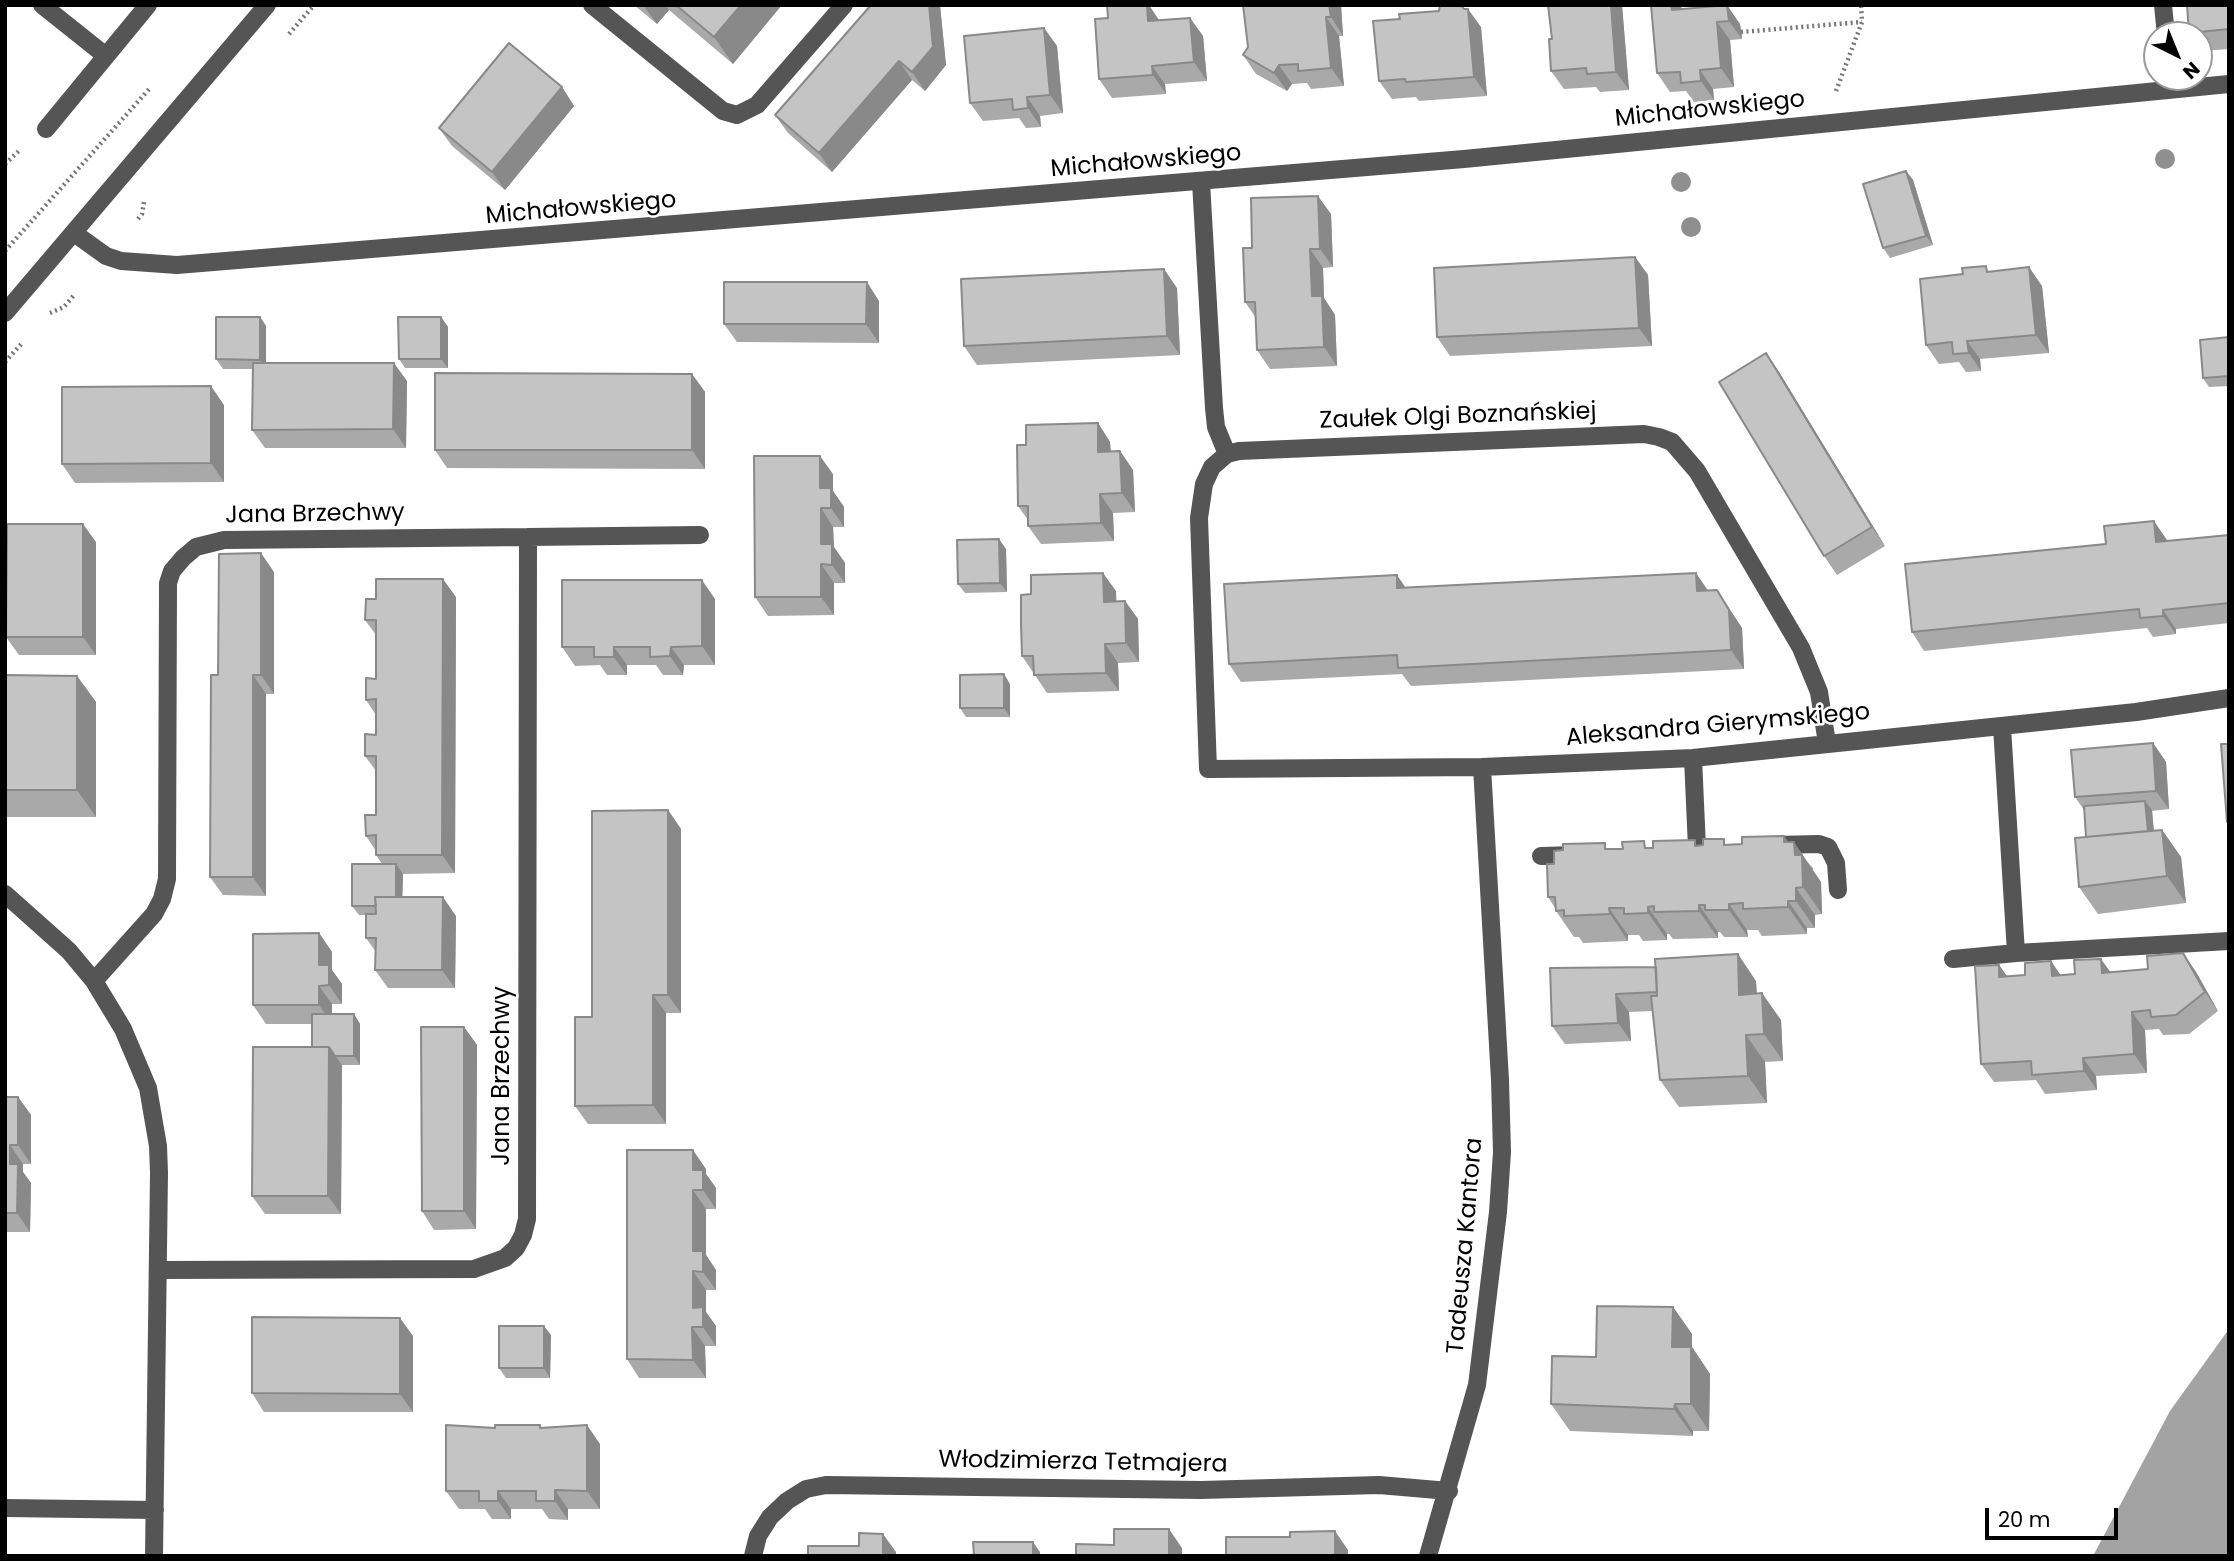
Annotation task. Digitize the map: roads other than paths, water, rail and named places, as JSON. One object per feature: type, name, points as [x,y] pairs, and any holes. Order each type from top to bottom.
[{"type":"street","points":[[42,5],[106,55]]},
{"type":"street","points":[[46,129],[148,5]]},
{"type":"street","points":[[5,313],[267,5]]},
{"type":"street","points":[[593,5],[723,111],[737,115],[757,105],[844,5]]},
{"type":"street","name":"Michałowskiego","points":[[74,233],[106,256],[121,261],[177,265],[1201,182],[2229,84]]},
{"type":"street","points":[[1201,182],[1214,408],[1216,427],[1227,454]]},
{"type":"street","name":"Zaułek Olgi Boznańskiej","points":[[1227,454],[1267,449],[1644,434],[1672,442],[1697,471],[1801,648],[1819,691],[1827,743]]},
{"type":"street","name":"Aleksandra Gierymskiego","points":[[1227,454],[1212,467],[1200,500],[1208,769],[1482,767],[1693,758],[2002,727],[2136,712],[2229,698]]},
{"type":"street","name":"Jana Brzechwy","points":[[94,981],[143,928],[162,899],[169,858],[168,583],[172,571],[196,547],[224,540],[701,535]]},
{"type":"street","name":"Jana Brzechwy","points":[[158,1270],[474,1269],[505,1258],[516,1248],[523,1235],[527,1212],[528,537]]},
{"type":"street","points":[[2002,727],[2016,953]]},
{"type":"street","points":[[1693,758],[1697,848]]},
{"type":"street","name":"Tadeusza Kantora","points":[[1428,1556],[1449,1491],[1476,1385],[1493,1269],[1502,1152],[1482,767]]},
{"type":"street","points":[[1751,846],[1819,844],[1828,847],[1836,863],[1838,890]]},
{"type":"street","points":[[1541,856],[1593,854]]},
{"type":"street","points":[[5,894],[69,951],[94,981],[123,1029],[148,1088],[158,1146],[154,1556]]},
{"type":"street","points":[[1953,960],[2016,953],[2229,941]]},
{"type":"street","name":"Włodzimierza Tetmajera","points":[[753,1556],[758,1536],[770,1517],[787,1501],[806,1489],[826,1485],[1201,1490],[1379,1485],[1449,1491]]},
{"type":"street","points":[[5,1508],[155,1510]]}]
